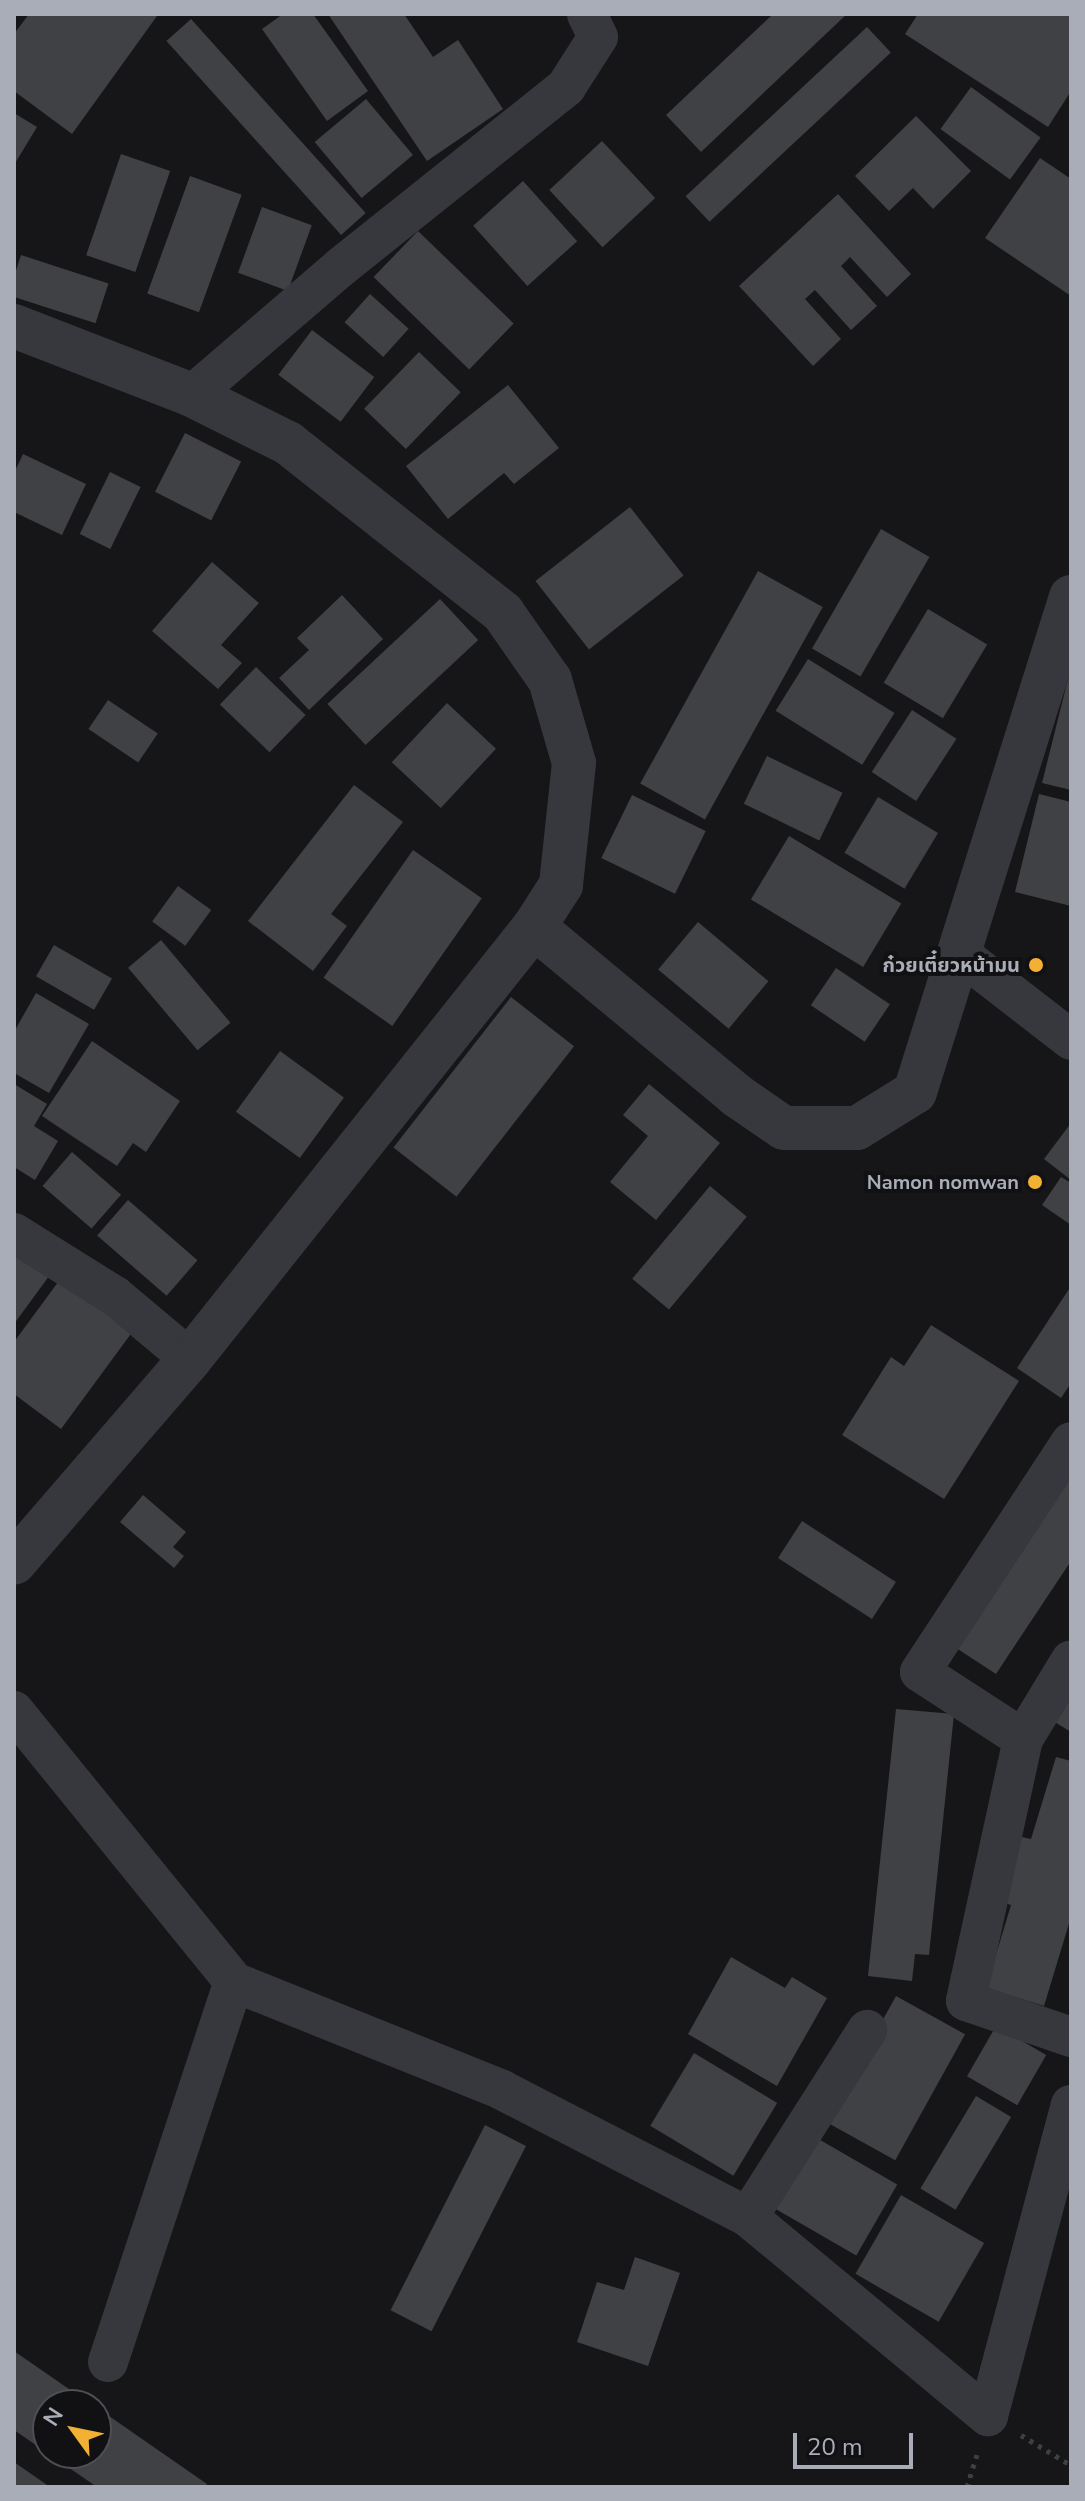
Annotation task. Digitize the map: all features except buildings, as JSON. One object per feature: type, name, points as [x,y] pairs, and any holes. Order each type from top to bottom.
[{"type":"street","points":[[192,395],[342,266],[566,87],[598,37],[587,14]]},
{"type":"street","points":[[14,326],[192,395],[288,443],[503,613],[550,680],[574,763],[561,885],[534,927],[190,1359],[14,1563]]},
{"type":"street","points":[[534,927],[736,1095],[784,1128],[857,1128],[915,1092],[1071,597]]},
{"type":"street","points":[[959,953],[1071,1040]]},
{"type":"street","points":[[14,1233],[115,1296],[190,1359]]},
{"type":"street","points":[[1023,1739],[920,1672],[1071,1442]]},
{"type":"street","points":[[1071,1660],[1023,1739],[966,2001],[1071,2037]]},
{"type":"street","points":[[14,1711],[234,1982],[502,2090],[748,2217],[988,2416],[1071,2105]]},
{"type":"street","points":[[108,2362],[234,1982]]},
{"type":"street","points":[[748,2217],[867,2030]]},
{"type":"place","name":"ก๋วยเตี๋ยวหน้ามน","points":[[1036,965]]},
{"type":"place","name":"Namon nomwan","points":[[1035,1182]]}]
